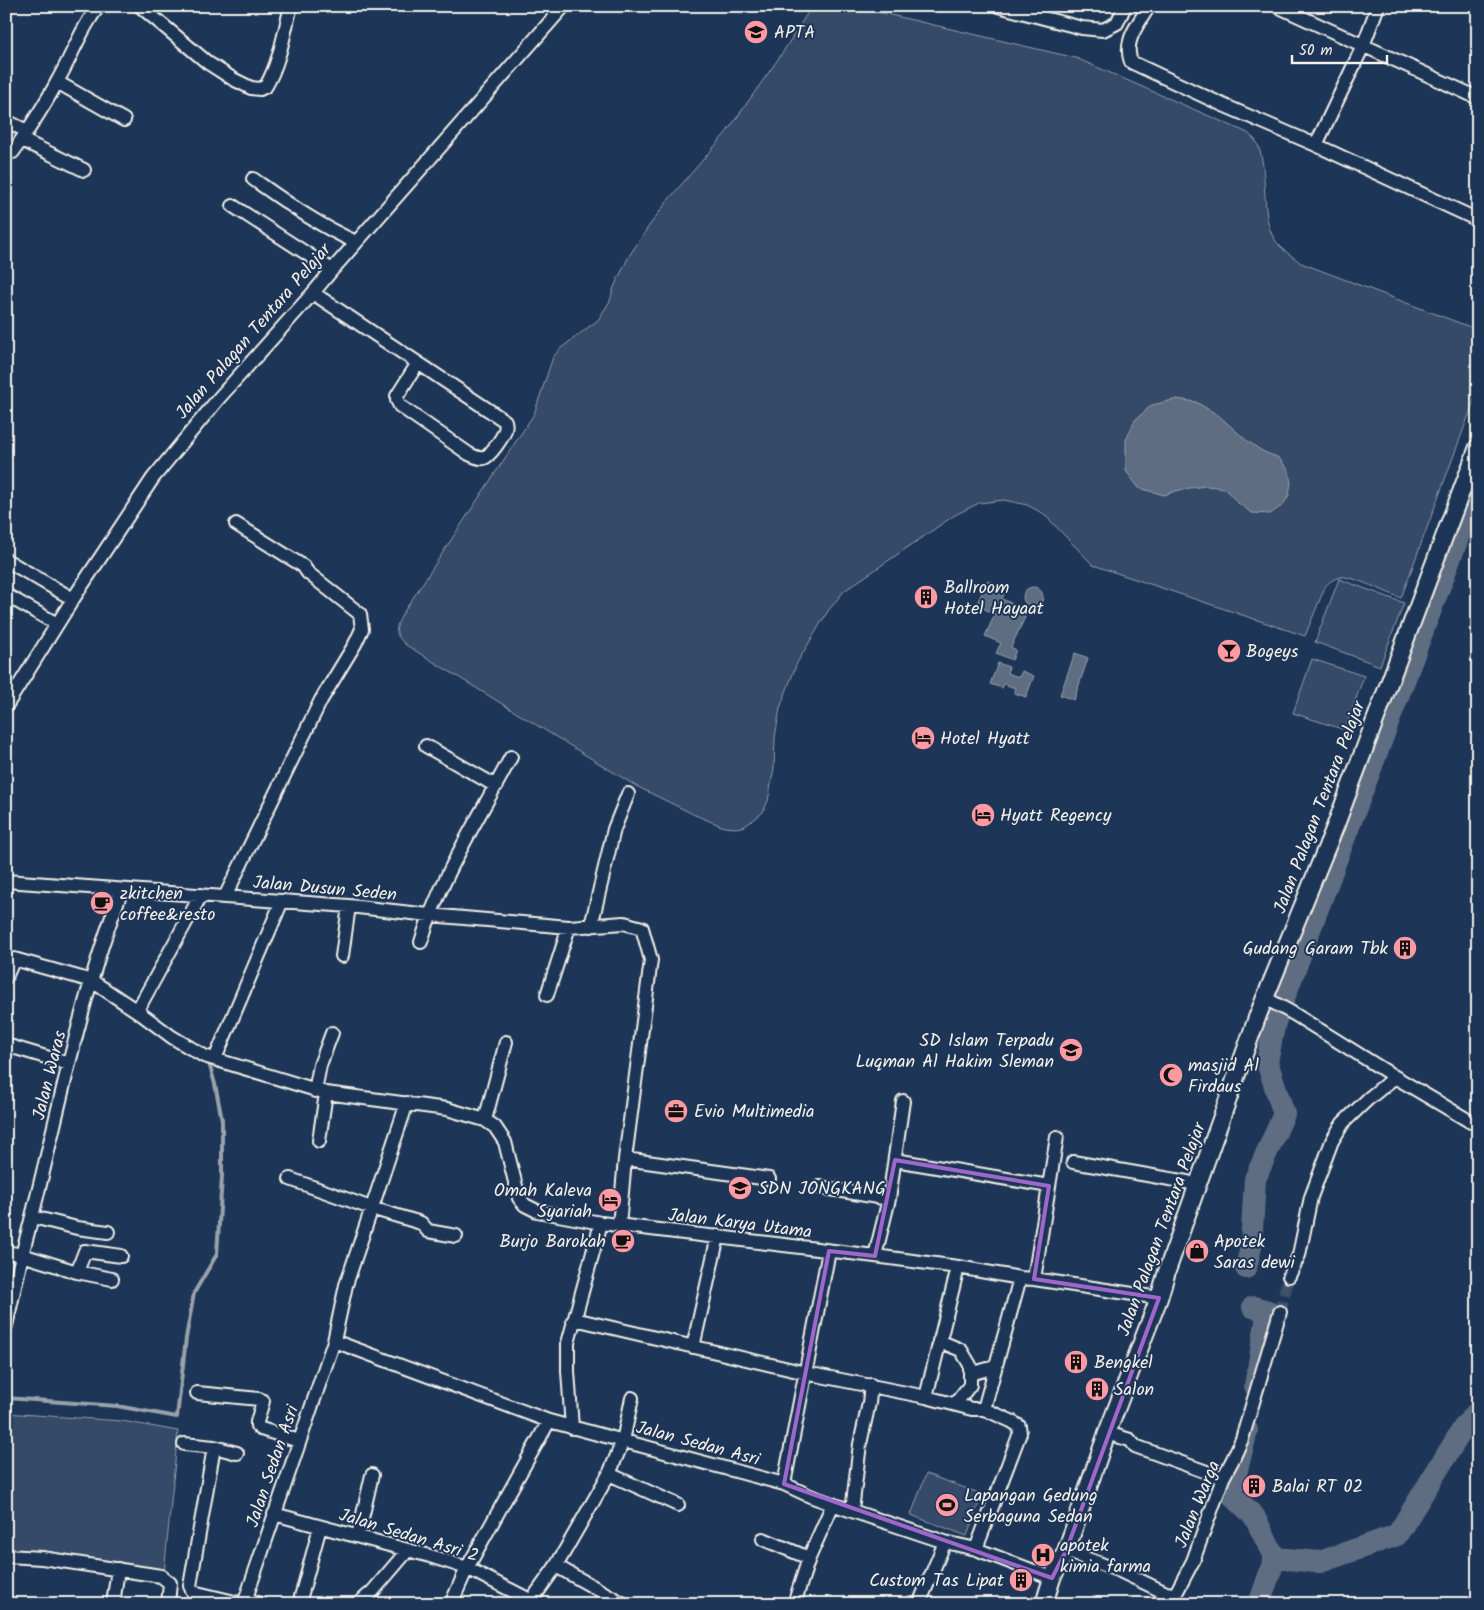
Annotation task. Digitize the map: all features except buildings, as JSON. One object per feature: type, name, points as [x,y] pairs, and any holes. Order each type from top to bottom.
[{"type":"main road","name":"Jalan Palagan Tentara Pelajar","points":[[1046,1603],[1052,1578],[1066,1551],[1198,1186],[1270,1001],[1478,447]]},
{"type":"street","points":[[14,152],[58,82],[82,32],[99,6]]},
{"type":"street","points":[[140,6],[208,63],[232,79],[251,88],[260,89],[266,86],[271,78],[291,6]]},
{"type":"street","name":"Jalan Palagan Tentara Pelajar","points":[[6,706],[73,599],[153,478],[220,398],[564,6]]},
{"type":"street","points":[[998,6],[1082,28],[1104,30],[1117,23],[1125,6]]},
{"type":"street","points":[[1149,6],[1128,42],[1128,53],[1131,62],[1222,105],[1316,144],[1478,220]]},
{"type":"street","points":[[1277,6],[1478,98]]},
{"type":"street","points":[[1316,144],[1363,46],[1378,6]]},
{"type":"street","points":[[58,82],[124,120]]},
{"type":"street","points":[[6,121],[24,136],[84,170]]},
{"type":"street","points":[[253,179],[336,234],[356,242]]},
{"type":"street","points":[[233,206],[332,270]]},
{"type":"street","points":[[313,294],[418,363],[505,421],[505,432],[485,458],[478,458],[469,454],[400,406],[397,400],[398,396],[418,363]]},
{"type":"street","points":[[225,897],[321,700],[362,629],[360,614],[308,573],[303,566],[236,524]]},
{"type":"street","points":[[6,560],[73,599]]},
{"type":"street","points":[[6,595],[58,624]]},
{"type":"street","points":[[426,746],[496,786]]},
{"type":"street","points":[[421,942],[429,915],[464,842],[511,757]]},
{"type":"street","points":[[591,926],[614,829],[628,794]]},
{"type":"street","name":"Jalan Dusun Seden","points":[[6,881],[349,906],[569,927],[624,923],[640,926],[644,930],[652,960],[625,1159]]},
{"type":"street","name":"Jalan Waras","points":[[6,1326],[69,1064],[109,924],[122,890]]},
{"type":"street","points":[[137,1011],[201,895]]},
{"type":"street","points":[[211,1058],[266,942],[282,901]]},
{"type":"street","points":[[342,956],[349,906]]},
{"type":"street","points":[[547,995],[569,927]]},
{"type":"street","points":[[6,977],[10,957],[92,981],[172,1037],[211,1058],[320,1092],[407,1103],[447,1110],[485,1120],[506,1042]]},
{"type":"street","points":[[1270,1001],[1471,1122],[1478,1121]]},
{"type":"street","points":[[319,1141],[320,1065],[332,1033]]},
{"type":"street","points":[[6,1046],[69,1064]]},
{"type":"street","points":[[1289,1276],[1299,1255],[1311,1197],[1332,1141],[1343,1123],[1395,1077]]},
{"type":"street","points":[[874,1256],[889,1199],[903,1101]]},
{"type":"street","name":"Jalan Sedan Asri","points":[[244,1602],[334,1341],[346,1285],[407,1103]]},
{"type":"street","name":"Jalan Karya Utama","points":[[485,1120],[495,1127],[505,1142],[519,1198],[525,1205],[537,1211],[619,1226],[718,1236],[958,1267],[1159,1298]]},
{"type":"street","points":[[1034,1279],[1057,1137]]},
{"type":"street","points":[[619,1226],[625,1159],[769,1180]]},
{"type":"street","points":[[895,1160],[1049,1186]]},
{"type":"street","points":[[1073,1162],[1187,1182],[1198,1186]]},
{"type":"street","points":[[290,1179],[371,1208],[421,1223],[428,1230],[456,1236]]},
{"type":"street","points":[[819,1187],[889,1199]]},
{"type":"street","points":[[33,1217],[77,1228],[108,1232]]},
{"type":"street","points":[[572,1428],[568,1343],[601,1223]]},
{"type":"street","points":[[693,1347],[718,1236]]},
{"type":"street","points":[[77,1272],[85,1251],[121,1256]]},
{"type":"street","points":[[784,1484],[829,1251]]},
{"type":"street","points":[[6,1252],[77,1272],[112,1279]]},
{"type":"street","points":[[926,1397],[958,1267]]},
{"type":"street","points":[[984,1409],[1020,1278]]},
{"type":"street","name":"Jalan Warga","points":[[1066,1551],[1120,1572],[1166,1593],[1172,1594],[1176,1592],[1193,1561],[1223,1478],[1242,1439],[1280,1312]]},
{"type":"street","points":[[573,1321],[583,1321],[806,1373],[926,1397],[972,1409],[984,1409],[1011,1421],[1019,1426],[1020,1433],[976,1549]]},
{"type":"street","name":"Jalan Sedan Asri","points":[[334,1341],[549,1421],[784,1484],[852,1511],[945,1542],[976,1549],[1052,1578]]},
{"type":"street","points":[[939,1341],[961,1350],[970,1365],[970,1385],[955,1404]]},
{"type":"street","points":[[970,1374],[996,1367]]},
{"type":"street","points":[[852,1511],[860,1444],[867,1417],[871,1385]]},
{"type":"street","points":[[197,1392],[259,1399],[263,1401],[256,1422],[257,1426],[299,1441]]},
{"type":"street","points":[[530,1602],[556,1566],[609,1474],[623,1441],[632,1398]]},
{"type":"street","points":[[451,1604],[467,1568],[549,1421]]},
{"type":"street","points":[[1107,1434],[1130,1440],[1135,1446],[1223,1478]]},
{"type":"street","points":[[184,1444],[214,1447],[237,1453]]},
{"type":"street","points":[[214,1447],[191,1589],[193,1592],[261,1604]]},
{"type":"street","points":[[609,1474],[678,1505]]},
{"type":"street","points":[[358,1536],[372,1475]]},
{"type":"street","points":[[794,1604],[809,1558],[833,1504]]},
{"type":"street","name":"Jalan Sedan Asri 2","points":[[274,1514],[467,1568],[530,1602]]},
{"type":"street","points":[[300,1604],[320,1527]]},
{"type":"street","points":[[762,1539],[809,1558]]},
{"type":"street","points":[[919,1604],[945,1542]]},
{"type":"street","points":[[358,1604],[373,1591],[408,1550]]},
{"type":"street","points":[[6,1556],[42,1558],[161,1576],[170,1583],[168,1604]]},
{"type":"street","points":[[556,1566],[624,1604]]},
{"type":"street","points":[[113,1604],[118,1569]]},
{"type":"highlighted area","points":[[895,1160],[1049,1186],[1034,1279],[1159,1298],[1066,1551],[1052,1578],[784,1484],[829,1251],[875,1256]]},
{"type":"shaded area","points":[[812,6],[852,6],[1076,58],[1248,133],[1256,141],[1263,164],[1267,218],[1270,230],[1275,240],[1284,250],[1301,263],[1478,330],[1478,390],[1401,598],[1353,579],[1346,577],[1336,578],[1325,587],[1305,636],[1093,565],[1044,514],[1027,505],[1004,500],[979,503],[955,515],[844,591],[828,611],[797,663],[780,708],[775,738],[774,768],[768,801],[763,812],[756,818],[745,826],[736,828],[724,827],[695,815],[636,786],[402,641],[397,634],[397,627],[403,613],[534,414],[553,357],[561,348],[598,320],[610,301],[614,287],[629,256],[649,226],[669,199],[726,133],[781,55]]},
{"type":"shaded area","points":[[1177,399],[1196,402],[1218,415],[1246,440],[1262,451],[1279,458],[1289,471],[1291,482],[1289,495],[1283,505],[1270,514],[1252,513],[1238,503],[1226,490],[1216,487],[1190,488],[1164,495],[1139,488],[1126,471],[1126,440],[1135,420],[1152,405]]},
{"type":"shaded area","points":[[1339,579],[1404,603],[1380,666],[1315,642]]},
{"type":"shaded area","points":[[988,581],[1006,589],[1002,599],[1028,611],[1011,647],[1016,650],[1012,660],[996,653],[1001,643],[985,636],[995,614],[976,605]]},
{"type":"shaded area","points":[[1029,587],[1037,587],[1043,593],[1043,601],[1037,607],[1029,607],[1023,601],[1023,593]]},
{"type":"shaded area","points":[[1075,653],[1088,658],[1074,700],[1060,695]]},
{"type":"shaded area","points":[[1312,659],[1364,676],[1345,730],[1293,713]]},
{"type":"shaded area","points":[[998,663],[1009,667],[1007,673],[1019,677],[1022,671],[1034,676],[1026,697],[1014,693],[1015,688],[1004,684],[1002,688],[990,684]]},
{"type":"shaded area","points":[[6,1413],[122,1421],[178,1431],[164,1573],[6,1551]]},
{"type":"shaded area","name":"Lapangan Gedung Serbaguna Sedan","points":[[926,1474],[982,1494],[967,1536],[911,1515]]},
{"type":"waterway","points":[[1246,1268],[1251,1247],[1255,1179],[1284,1114],[1267,1062],[1275,1022],[1478,485]]},
{"type":"waterway","points":[[6,1398],[117,1406],[177,1417],[186,1338],[194,1293],[217,1254],[222,1177],[222,1120],[210,1061]]},
{"type":"waterway","points":[[1253,1307],[1268,1311],[1255,1386]]},
{"type":"waterway","points":[[1275,1558],[1320,1562],[1397,1535],[1464,1427],[1478,1411]]},
{"type":"waterway","points":[[1247,1430],[1231,1494],[1254,1516],[1275,1558],[1259,1604]]},
{"type":"tunnel","points":[[1280,1312],[1289,1276]]},
{"type":"place","name":"APTA","points":[[756,32]]},
{"type":"place","name":"Ballroom Hotel Hayaat","points":[[926,597]]},
{"type":"place","name":"Bogeys","points":[[1229,651]]},
{"type":"place","name":"Hotel Hyatt","points":[[923,738]]},
{"type":"place","name":"Hyatt Regency","points":[[983,815]]},
{"type":"place","name":"zkitchen coffee&resto","points":[[102,903]]},
{"type":"place","name":"Gudang Garam Tbk","points":[[1405,948]]},
{"type":"place","name":"SD Islam Terpadu Luqman Al Hakim Sleman","points":[[1071,1050]]},
{"type":"place","name":"masjid Al Firdaus","points":[[1171,1075]]},
{"type":"place","name":"Evio Multimedia","points":[[676,1111]]},
{"type":"place","name":"SDN JONGKANG","points":[[740,1188]]},
{"type":"place","name":"Omah Kaleva Syariah","points":[[610,1200]]},
{"type":"place","name":"Burjo Barokah","points":[[623,1241]]},
{"type":"place","name":"Apotek Saras dewi","points":[[1197,1251]]},
{"type":"place","name":"Bengkel","points":[[1076,1362]]},
{"type":"place","name":"Salon","points":[[1097,1389]]},
{"type":"place","name":"Balai RT 02","points":[[1254,1486]]},
{"type":"place","name":"Lapangan Gedung Serbaguna Sedan","points":[[947,1505]]},
{"type":"place","name":"apotek kimia farma","points":[[1043,1555]]},
{"type":"place","name":"Custom Tas Lipat","points":[[1021,1580]]}]
